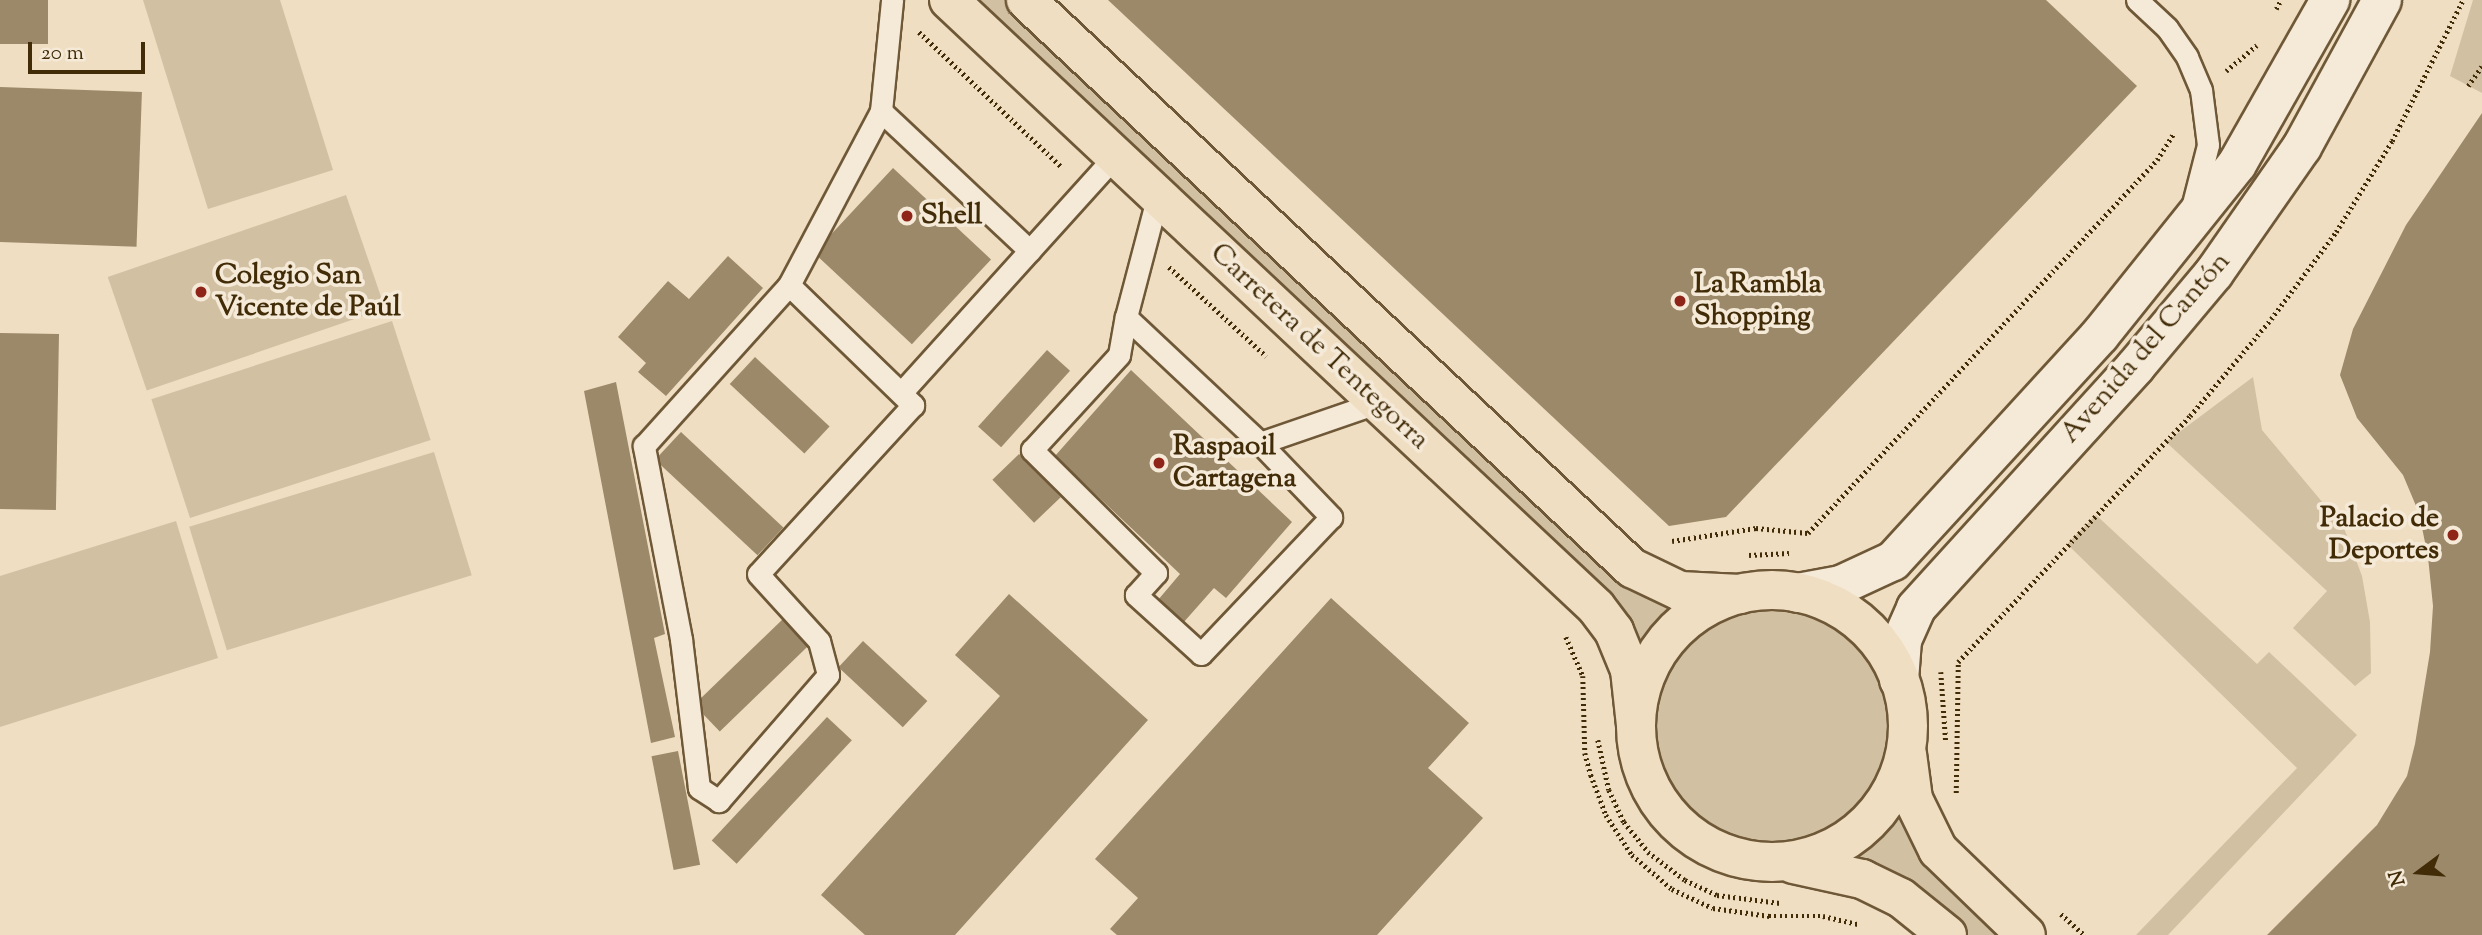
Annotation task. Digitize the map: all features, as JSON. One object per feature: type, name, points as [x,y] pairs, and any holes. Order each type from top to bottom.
[{"type":"main road","name":"Carretera de Tentegorra","points":[[949,0],[1379,402],[1605,618],[1630,670],[1636,725],[1647,778],[1677,824],[1723,853],[1777,862]]},
{"type":"main road","name":"Carretera de Tentegorra","points":[[1026,0],[1632,568],[1680,591],[1798,593]]},
{"type":"main road","name":"Avenida del Cantón","points":[[1798,593],[1841,585],[1893,561],[2158,266],[2237,164],[2330,0]]},
{"type":"main road","name":"Avenida del Cantón","points":[[1899,680],[1902,640],[1916,608],[2136,366],[2222,262],[2302,147],[2382,0]]},
{"type":"main road","points":[[1798,593],[1835,606],[1865,628],[1899,680],[1907,717],[1906,743],[1913,799],[1927,832],[1962,874],[2026,935]]},
{"type":"main road","points":[[1636,725],[1646,674],[1666,641],[1694,614],[1740,594]]},
{"type":"main road","points":[[1777,862],[1817,855],[1864,826],[1890,794],[1906,743]]},
{"type":"main road","points":[[1777,862],[1862,879],[1901,898],[1947,935]]},
{"type":"lane","points":[[2137,0],[2166,27],[2187,57],[2201,90],[2208,145],[2202,179],[2189,215],[2158,266]]},
{"type":"lane","points":[[789,285],[913,405],[758,574],[819,641],[828,675],[719,801],[699,788],[681,639],[644,446],[789,285],[881,111],[892,3]]},
{"type":"lane","points":[[881,111],[1030,251]]},
{"type":"lane","points":[[901,393],[1115,156]]},
{"type":"lane","points":[[1126,317],[1260,443],[1331,517],[1201,653],[1136,595],[1156,573],[1032,450],[1119,355],[1126,317],[1158,195]]},
{"type":"lane","points":[[1260,443],[1379,402]]},
{"type":"path","points":[[2275,12],[2281,0]]},
{"type":"path","points":[[1959,804],[1955,765],[1959,725],[1958,662],[2190,416],[2278,310],[2336,232],[2392,141],[2463,0]]},
{"type":"path","points":[[892,3],[1086,190]]},
{"type":"path","points":[[1666,540],[1692,541],[1756,528],[1808,533],[2157,160],[2201,90],[2257,45],[2263,34]]},
{"type":"path","points":[[2468,86],[2482,66]]},
{"type":"path","points":[[1144,244],[1274,363]]},
{"type":"path","points":[[1561,631],[1583,676],[1585,753],[1591,775],[1606,815],[1632,855],[1672,888],[1713,908],[1769,916],[1823,916],[1867,928]]},
{"type":"path","points":[[1944,686],[1944,756]]},
{"type":"path","points":[[1598,730],[1609,790],[1624,822],[1648,852],[1685,880],[1717,895],[1793,902]]},
{"type":"path","points":[[2054,907],[2084,935]]},
{"type":"shaded area","points":[[143,0],[280,0],[333,170],[208,209]]},
{"type":"shaded area","points":[[949,0],[1026,0],[1632,568],[1740,594],[1787,591],[1835,606],[1865,628],[1899,680],[1907,717],[1909,784],[2026,935],[1947,935],[1777,862],[1723,854],[1687,833],[1662,807],[1642,765],[1623,650]]},
{"type":"shaded area","points":[[2473,0],[2482,0],[2482,93],[2450,76]]},
{"type":"shaded area","points":[[346,195],[385,308],[147,391],[108,277]]},
{"type":"shaded area","points":[[392,321],[431,440],[190,518],[151,399]]},
{"type":"shaded area","points":[[2253,377],[2262,430],[2344,528],[2362,576],[2370,622],[2371,673],[2355,686],[2293,628],[2327,591],[2166,442]]},
{"type":"shaded area","points":[[434,452],[472,575],[227,650],[189,527]]},
{"type":"shaded area","points":[[2096,515],[2257,664],[2269,652],[2357,735],[2168,935],[2136,935],[2297,768],[2067,544]]},
{"type":"shaded area","points":[[176,521],[218,658],[0,727],[0,576]]},
{"type":"building","points":[[0,0],[48,0],[48,44],[0,44]]},
{"type":"building","name":"La Rambla Shopping","points":[[1108,0],[2046,0],[2137,86],[1726,517],[1669,526]]},
{"type":"building","points":[[0,87],[142,92],[137,247],[0,242]]},
{"type":"building","name":"Palacio de Deportes","points":[[2482,113],[2482,935],[2267,935],[2377,825],[2407,776],[2430,652],[2433,606],[2428,557],[2419,513],[2403,475],[2357,418],[2340,375],[2353,329],[2406,225]]},
{"type":"building","points":[[893,168],[991,259],[912,344],[814,253]]},
{"type":"building","points":[[728,256],[763,288],[666,396],[638,372],[646,363],[618,337],[668,281],[689,299]]},
{"type":"building","points":[[0,333],[59,334],[56,510],[0,509]]},
{"type":"building","points":[[1047,350],[1070,371],[1001,447],[978,427]]},
{"type":"building","points":[[755,357],[830,427],[804,454],[730,384]]},
{"type":"building","points":[[1131,370],[1292,522],[1226,598],[1214,588],[1183,623],[1158,600],[1180,574],[1055,456]]},
{"type":"building","points":[[616,382],[665,634],[654,638],[675,737],[651,743],[584,391]]},
{"type":"building","points":[[681,432],[783,527],[757,555],[655,460]]},
{"type":"building","points":[[1019,454],[1061,497],[1034,523],[992,480]]},
{"type":"building","points":[[1009,594],[1148,720],[955,935],[865,935],[821,895],[1000,696],[955,655]]},
{"type":"building","points":[[1331,598],[1469,723],[1428,768],[1483,818],[1377,935],[1117,935],[1110,929],[1138,898],[1095,859]]},
{"type":"building","points":[[784,618],[810,645],[720,731],[694,705]]},
{"type":"building","points":[[863,641],[927,701],[903,727],[838,667]]},
{"type":"building","points":[[827,717],[852,740],[737,864],[712,841]]},
{"type":"building","points":[[678,751],[700,865],[674,870],[651,756]]},
{"type":"place","name":"Shell","points":[[907,216]]},
{"type":"place","name":"Colegio San Vicente de Paúl","points":[[201,292]]},
{"type":"place","name":"La Rambla Shopping","points":[[1680,301]]},
{"type":"place","name":"Raspaoil Cartagena","points":[[1159,463]]},
{"type":"place","name":"Palacio de Deportes","points":[[2453,535]]}]
